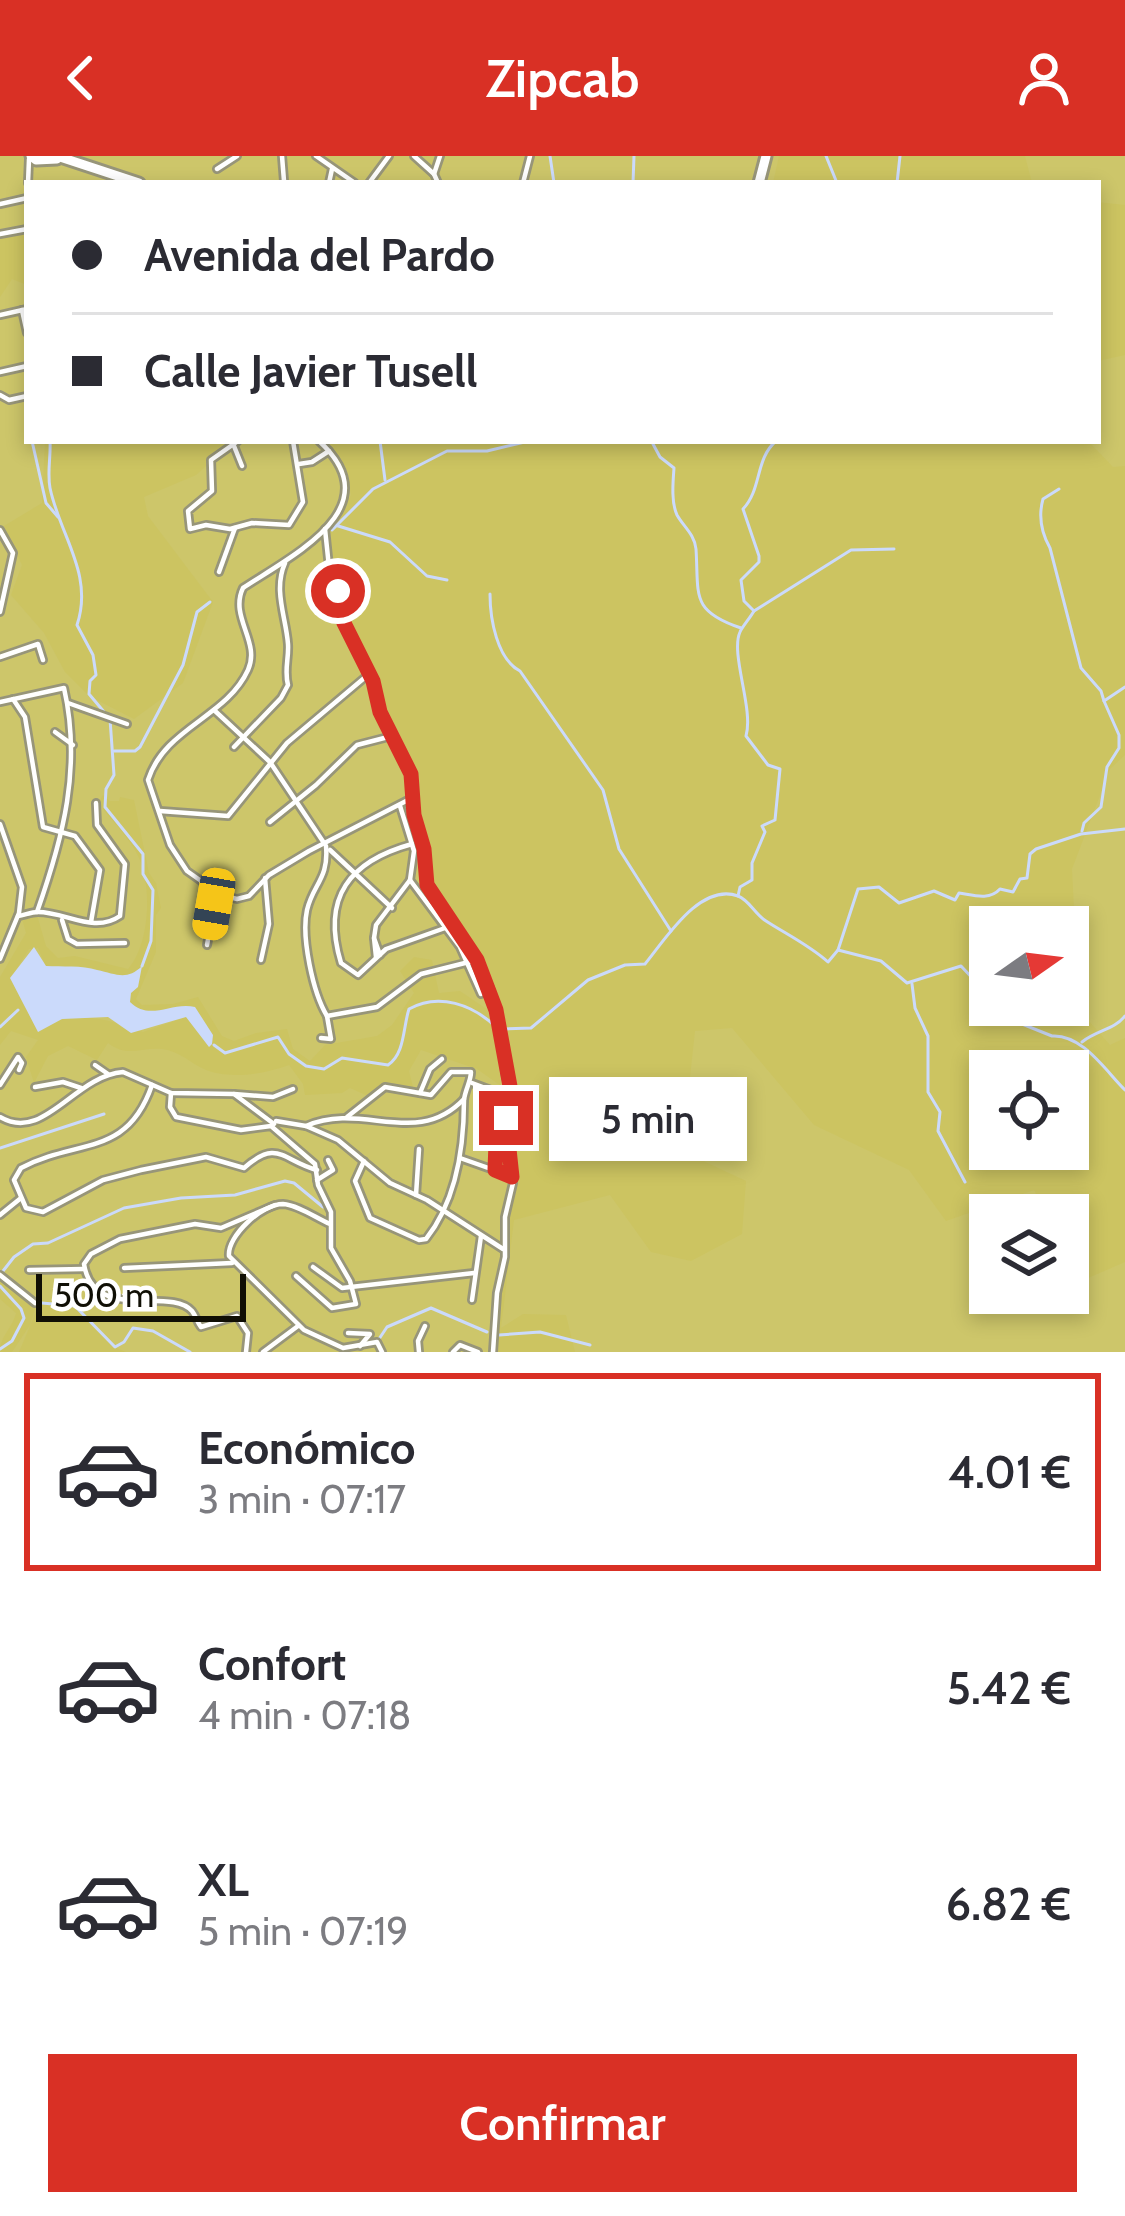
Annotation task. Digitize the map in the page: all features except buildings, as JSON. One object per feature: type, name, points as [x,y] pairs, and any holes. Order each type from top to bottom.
[{"type":"main road","points":[[35,158],[71,158],[126,180]]},
{"type":"main road","points":[[71,158],[126,180]]},
{"type":"street","points":[[217,169],[237,156]]},
{"type":"street","points":[[316,156],[350,180]]},
{"type":"street","points":[[414,156],[437,180]]},
{"type":"street","points":[[434,174],[440,156]]},
{"type":"street","points":[[330,180],[332,169]]},
{"type":"street","points":[[0,315],[24,310]]},
{"type":"street","points":[[235,444],[211,460],[212,491],[187,514],[191,530],[252,523],[289,525],[302,506],[293,444]]},
{"type":"street","points":[[236,444],[242,466]]},
{"type":"street","points":[[322,444],[345,472],[347,493],[325,529],[284,563],[243,588],[238,608],[251,646],[250,667],[214,710],[188,725],[166,748],[148,776],[177,857],[193,878],[237,899],[372,816],[406,805]]},
{"type":"street","points":[[299,464],[329,451]]},
{"type":"street","points":[[219,572],[236,528]]},
{"type":"street","points":[[325,529],[341,614],[412,778],[406,805],[412,844],[410,880],[376,925],[378,956]]},
{"type":"street","points":[[0,530],[13,553],[0,612]]},
{"type":"street","points":[[234,747],[288,685],[279,587],[284,563]]},
{"type":"street","points":[[0,657],[38,644],[43,660]]},
{"type":"street","points":[[159,811],[228,816],[287,742],[369,674]]},
{"type":"street","points":[[0,702],[64,688],[68,703],[73,777],[63,831],[37,913]]},
{"type":"street","points":[[13,699],[25,717],[42,825],[75,836],[100,869],[91,922]]},
{"type":"street","points":[[68,703],[128,724]]},
{"type":"street","points":[[214,710],[270,763],[325,845],[392,908]]},
{"type":"street","points":[[55,732],[73,746]]},
{"type":"street","points":[[270,822],[357,745],[392,736]]},
{"type":"street","points":[[21,914],[91,922],[117,919],[125,880],[123,860],[95,820],[96,803]]},
{"type":"street","points":[[406,805],[414,815],[424,849],[427,885],[473,952],[481,994]]},
{"type":"street","points":[[0,824],[21,881],[21,914],[0,959]]},
{"type":"street","points":[[412,844],[389,850],[353,871],[333,922],[338,956],[356,975],[404,940],[446,928]]},
{"type":"street","points":[[321,1038],[332,1039],[310,972],[306,913],[323,881],[325,845]]},
{"type":"street","points":[[261,960],[269,924],[265,878]]},
{"type":"street","points":[[410,880],[482,971],[496,1010],[515,1110],[493,1352]]},
{"type":"street","points":[[207,945],[217,892]]},
{"type":"street","points":[[62,918],[68,939],[76,944],[125,943]]},
{"type":"street","points":[[327,1016],[376,1007],[421,974],[472,962]]},
{"type":"street","points":[[0,1085],[10,1064],[20,1057],[19,1070]]},
{"type":"street","points":[[419,1095],[430,1069],[442,1059]]},
{"type":"street","points":[[95,1065],[109,1074]]},
{"type":"street","points":[[0,1117],[20,1125],[34,1122],[80,1088],[109,1074],[127,1072],[171,1093],[273,1097],[293,1089]]},
{"type":"street","points":[[306,1126],[346,1117],[420,1125],[446,1115],[464,1098],[471,1072],[452,1072],[435,1094],[385,1087],[346,1117]]},
{"type":"street","points":[[34,1087],[63,1082],[80,1088]]},
{"type":"street","points":[[471,1083],[496,1092],[505,1113],[496,1143],[495,1170]]},
{"type":"street","points":[[152,1084],[139,1117],[118,1136],[21,1168],[14,1180],[30,1210],[43,1212],[103,1180],[199,1158],[241,1168],[258,1154],[278,1152],[317,1170]]},
{"type":"street","points":[[171,1093],[170,1107],[176,1117],[241,1130],[271,1123],[306,1126],[338,1139],[390,1184],[505,1250]]},
{"type":"street","points":[[238,1095],[315,1164],[331,1212],[331,1248],[353,1287],[356,1305],[336,1309],[296,1276]]},
{"type":"street","points":[[364,1161],[355,1177],[366,1213],[374,1222],[422,1240],[429,1237],[444,1211],[460,1158],[464,1098]]},
{"type":"street","points":[[416,1196],[419,1149]]},
{"type":"street","points":[[460,1158],[512,1177]]},
{"type":"street","points":[[317,1180],[333,1170],[328,1160]]},
{"type":"street","points":[[0,1215],[20,1198]]},
{"type":"street","points":[[84,1269],[91,1254],[119,1239],[195,1224],[220,1228],[275,1205],[290,1206],[330,1224]]},
{"type":"street","points":[[264,1209],[231,1238],[227,1249],[232,1263],[298,1326],[343,1348],[377,1342],[382,1352]]},
{"type":"street","points":[[472,1300],[481,1236]]},
{"type":"street","points":[[124,1268],[232,1263]]},
{"type":"street","points":[[313,1267],[333,1284],[353,1287],[474,1273]]},
{"type":"street","points":[[29,1270],[84,1269]]},
{"type":"street","points":[[84,1269],[105,1295],[180,1305],[192,1311],[198,1326],[237,1316],[248,1333],[246,1352]]},
{"type":"street","points":[[0,1275],[35,1303]]},
{"type":"street","points":[[263,1352],[298,1326]]},
{"type":"street","points":[[419,1352],[424,1326]]},
{"type":"street","points":[[348,1333],[370,1334],[360,1346]]},
{"type":"street","points":[[453,1352],[460,1345],[478,1352]]},
{"type":"shaded area","points":[[0,156],[1125,156],[1125,1352],[0,1352]]},
{"type":"shaded area","points":[[779,156],[1025,156],[1031,180],[774,180]]},
{"type":"shaded area","points":[[1101,202],[1125,205],[1125,355],[1101,360]]},
{"type":"shaded area","points":[[22,231],[24,236],[24,284],[12,279],[0,297],[0,237]]},
{"type":"shaded area","points":[[45,444],[231,444],[196,475],[144,497],[148,516],[213,602],[183,683],[134,719],[89,696],[65,672],[44,633],[11,595],[22,565],[4,526],[42,503]]},
{"type":"shaded area","points":[[324,444],[1091,444],[1113,467],[1125,466],[1125,755],[1110,769],[1072,869],[1074,906],[969,906],[969,1026],[1089,1026],[1089,1021],[1110,1045],[1125,1038],[1125,1262],[1089,1278],[1089,1194],[1036,1194],[1034,1190],[969,1194],[969,1213],[946,1221],[909,1170],[814,1125],[732,1028],[695,1031],[682,1151],[746,1181],[742,1234],[691,1261],[651,1252],[610,1195],[514,1220],[501,1328],[523,1314],[566,1315],[575,1352],[495,1352],[508,1257],[507,1218],[515,1183],[511,1152],[518,1114],[491,984],[478,952],[430,880],[416,776],[382,712],[379,685],[346,622],[328,533],[351,495],[345,466]]},
{"type":"shaded area","points":[[103,795],[110,801],[134,800],[149,873],[156,883],[161,908],[156,915],[156,952],[136,999],[142,1005],[198,997],[222,1036],[234,1041],[287,1029],[293,1049],[310,1061],[325,1045],[377,1036],[392,1025],[414,993],[400,971],[414,957],[432,960],[439,993],[460,991],[494,1014],[501,1086],[477,1069],[421,1050],[409,1071],[414,1091],[389,1082],[368,1096],[350,1088],[342,1093],[305,1095],[289,1065],[258,1073],[224,1074],[168,1050],[128,1051],[108,1043],[97,1060],[68,1046],[48,1056],[34,1083],[26,1057],[38,1040],[11,1031],[0,1045],[0,977],[26,933],[22,919],[37,915],[46,946],[58,958],[75,956],[128,969],[145,931],[147,899],[139,858],[98,803]],"holes":[[[38,948],[46,967],[133,975],[138,987],[130,1002],[138,1008],[195,1007],[207,1025],[200,1032],[186,1017],[143,1032],[83,1017],[46,1025],[11,978],[29,949]]]},
{"type":"shaded area","points":[[0,1277],[36,1306],[12,1352],[0,1352],[16,1313],[0,1299]]},
{"type":"shaded area","points":[[41,1300],[74,1307],[114,1347],[126,1352],[19,1352]]},
{"type":"water","points":[[34,947],[46,966],[85,967],[121,975],[142,966],[130,1002],[153,1011],[195,1007],[213,1035],[212,1044],[209,1047],[186,1017],[131,1033],[108,1017],[62,1019],[38,1032],[10,978]]},
{"type":"waterway","points":[[550,156],[554,180]]},
{"type":"waterway","points":[[633,180],[634,156]]},
{"type":"waterway","points":[[826,156],[836,180]]},
{"type":"waterway","points":[[897,180],[900,156]]},
{"type":"waterway","points":[[33,444],[46,503],[58,517]]},
{"type":"waterway","points":[[50,444],[50,488],[79,572],[77,625],[93,655],[96,675],[89,694],[110,719],[114,775],[106,789],[105,807],[143,854],[143,874],[153,890],[151,941],[142,966]]},
{"type":"waterway","points":[[380,444],[385,480]]},
{"type":"waterway","points":[[332,530],[373,489],[447,451],[487,451],[516,444]]},
{"type":"waterway","points":[[653,444],[674,468],[674,504],[695,544],[700,599],[713,615],[741,628]]},
{"type":"waterway","points":[[738,896],[740,887],[752,880],[752,863],[765,832],[762,826],[775,820],[780,769],[768,765],[746,736],[738,654],[740,632],[754,611],[744,601],[741,580],[759,562],[743,509],[773,444]]},
{"type":"waterway","points":[[1059,489],[1043,499],[1043,530],[1081,668],[1104,701]]},
{"type":"waterway","points":[[335,525],[390,542],[427,576],[447,580]]},
{"type":"waterway","points":[[754,611],[851,550],[894,549]]},
{"type":"waterway","points":[[490,594],[500,648],[603,790],[619,849],[671,931]]},
{"type":"waterway","points":[[114,751],[140,747],[183,665],[197,612],[210,602]]},
{"type":"waterway","points":[[1082,831],[1101,807],[1107,767],[1119,748],[1119,735],[1104,701],[1125,687]]},
{"type":"waterway","points":[[504,1029],[531,1028],[588,980],[625,965],[645,964],[673,928],[710,897],[742,898],[766,921],[828,962],[838,950],[858,889],[879,887],[899,903],[934,891],[955,900],[959,893],[1013,892],[1020,879],[1027,878],[1030,854],[1036,849],[1081,834],[1125,829]]},
{"type":"waterway","points":[[838,950],[881,961],[907,983],[961,966],[994,1013],[1073,1041],[1125,1090]]},
{"type":"waterway","points":[[912,984],[915,1008],[928,1036],[928,1092],[940,1112],[938,1131],[965,1182]]},
{"type":"waterway","points":[[214,1045],[225,1053],[278,1037],[289,1054],[306,1066],[324,1069],[342,1058],[388,1065],[401,1047],[409,1009],[420,1004],[455,1003],[496,1027]]},
{"type":"waterway","points":[[0,1027],[18,1010]]},
{"type":"waterway","points":[[1082,1042],[1125,1016]]},
{"type":"waterway","points":[[0,1148],[104,1114]]},
{"type":"waterway","points":[[3,1271],[33,1244],[48,1243],[124,1208],[235,1195],[285,1181],[323,1207]]},
{"type":"waterway","points":[[0,1286],[24,1318],[12,1341],[0,1349]]},
{"type":"waterway","points":[[42,1303],[75,1306],[115,1347],[133,1328],[153,1331],[190,1352]]},
{"type":"waterway","points":[[379,1339],[387,1327],[431,1308],[487,1332]]},
{"type":"waterway","points":[[499,1335],[540,1332],[590,1345]]},
{"type":"route","points":[[338,591],[344,623],[411,774],[427,885],[460,931],[490,988],[516,1119],[509,1149],[512,1177],[495,1170],[496,1143],[506,1118]]}]
